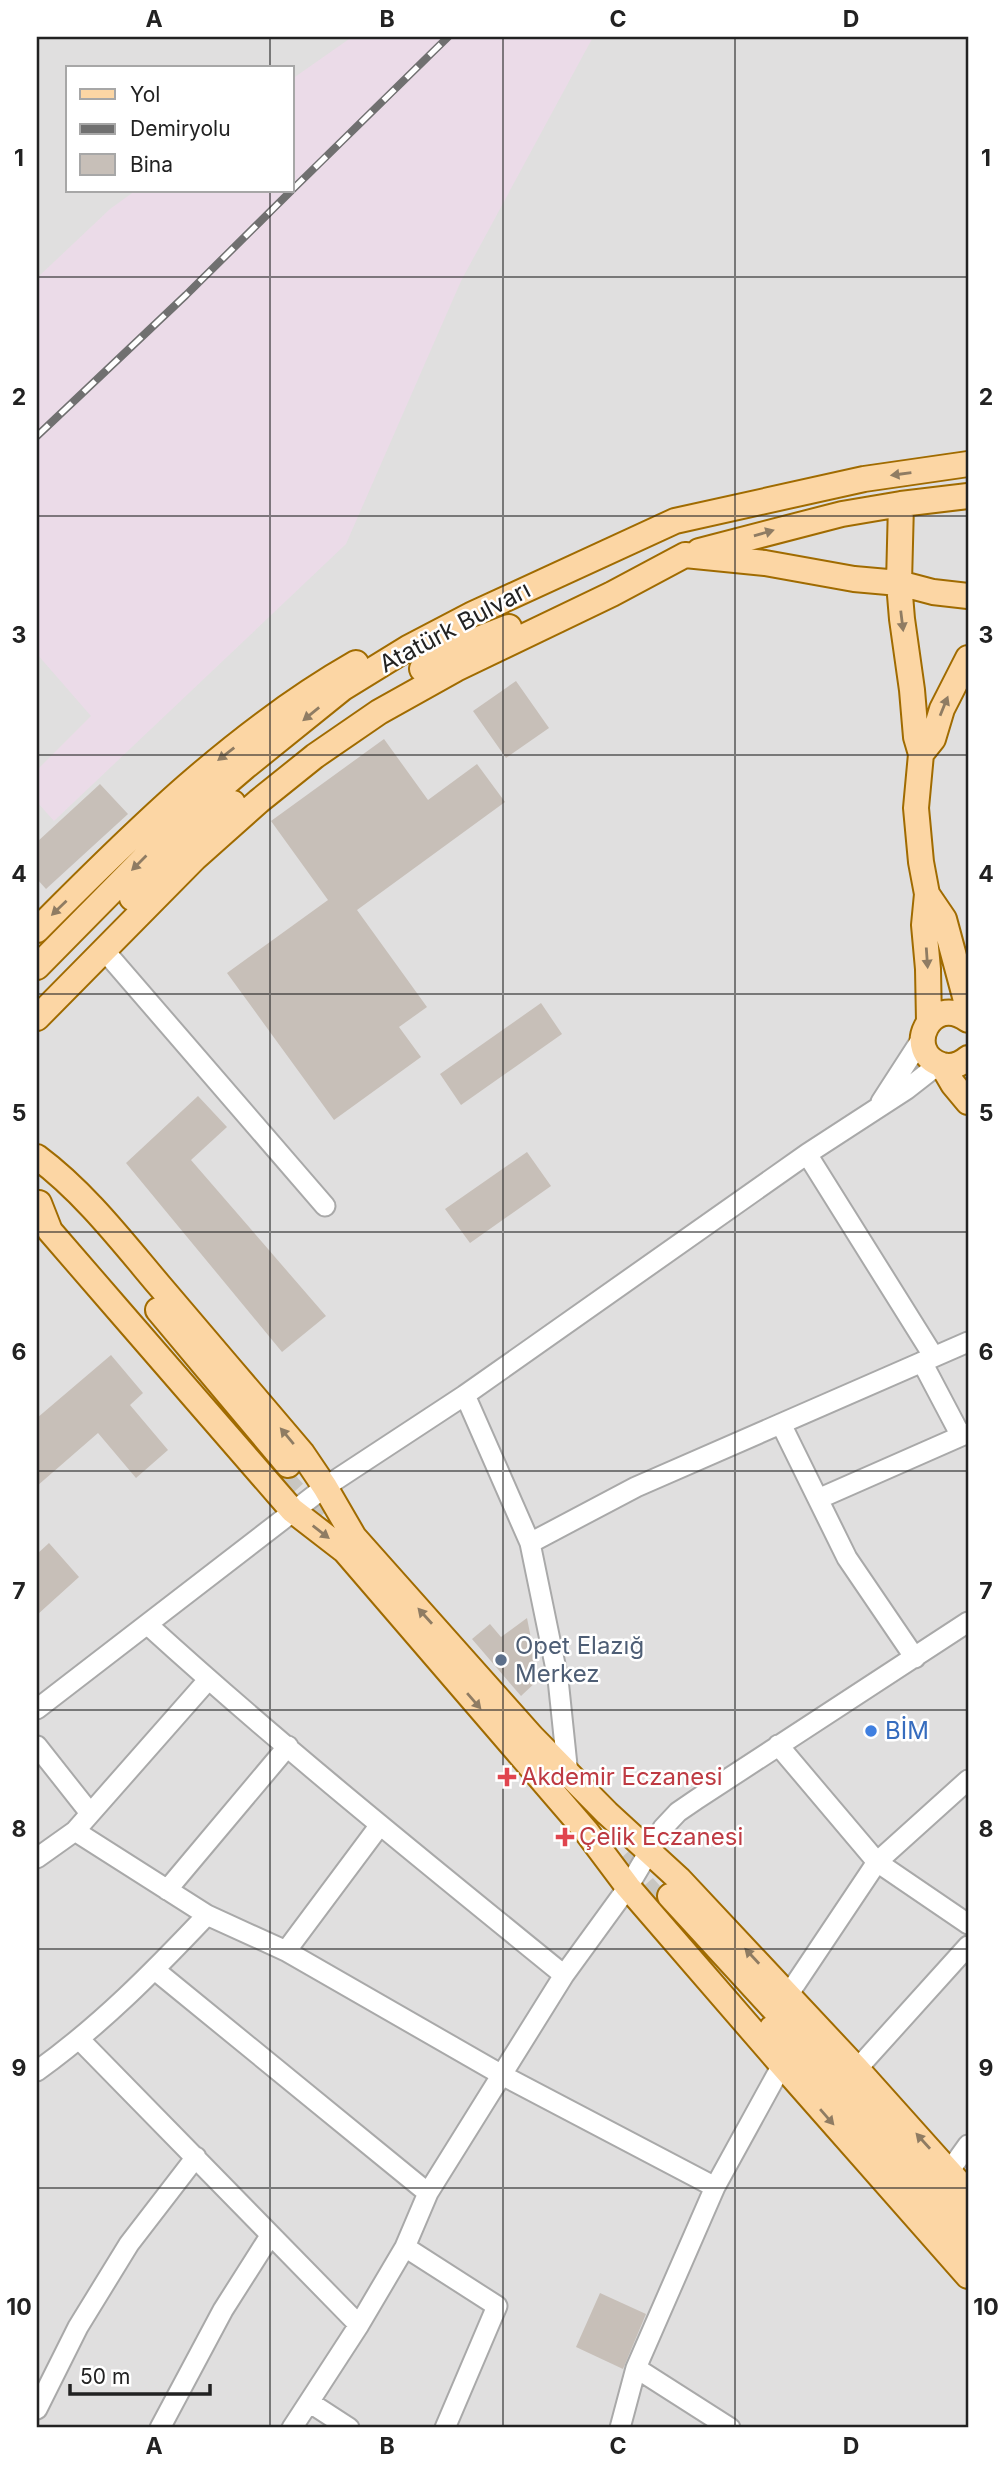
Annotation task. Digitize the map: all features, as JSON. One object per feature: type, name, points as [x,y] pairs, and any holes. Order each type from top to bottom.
[{"type":"main road","name":"Atatürk Bulvarı","points":[[37,967],[175,827],[343,688],[408,648],[473,614],[675,521],[864,480],[968,464]]},
{"type":"main road","name":"Atatürk Bulvarı","points":[[37,1012],[177,850],[273,768],[374,696],[467,644],[685,555],[802,523],[901,504],[968,496]]},
{"type":"main road","points":[[901,504],[899,583],[915,737],[921,754],[916,808],[927,894],[924,925],[928,969],[927,1054],[941,1064],[968,1102]]},
{"type":"main road","points":[[37,930],[202,772],[323,681],[453,607],[572,551],[675,521]]},
{"type":"main road","points":[[37,1012],[195,858],[259,800],[315,756],[379,712],[456,669],[612,594],[685,555],[765,563],[968,596]]},
{"type":"main road","points":[[921,754],[933,739],[942,709],[968,658]]},
{"type":"main road","points":[[927,894],[944,919],[968,1008]]},
{"type":"main road","points":[[926,1030],[935,1017],[951,1013],[968,1020]]},
{"type":"main road","points":[[941,1064],[956,1065],[968,1058]]},
{"type":"main road","points":[[37,1157],[49,1180],[283,1469],[65,1222],[38,1202]]},
{"type":"main road","points":[[37,1157],[60,1174],[90,1204],[302,1453],[354,1537],[532,1737],[679,1879],[857,2069],[968,2193]]},
{"type":"main road","points":[[38,1202],[50,1231],[292,1510],[345,1551],[586,1831],[628,1886],[968,2276]]},
{"type":"main road","points":[[968,2220],[835,2073],[666,1901],[968,2248]]},
{"type":"street","points":[[103,950],[326,1206]]},
{"type":"street","points":[[879,1106],[926,1030]]},
{"type":"street","points":[[37,1709],[292,1510],[465,1395],[807,1154],[941,1064]]},
{"type":"street","points":[[807,1154],[928,1359],[965,1434],[818,1499]]},
{"type":"street","points":[[530,1543],[636,1487],[968,1342]]},
{"type":"street","points":[[465,1395],[530,1543],[558,1679],[568,1774]]},
{"type":"street","points":[[781,1424],[847,1558],[915,1658]]},
{"type":"street","points":[[292,2428],[359,2325],[404,2247],[428,2193],[564,1975],[628,1886],[663,1828],[678,1812],[968,1622]]},
{"type":"street","points":[[148,1625],[208,1680],[380,1825],[564,1975]]},
{"type":"street","points":[[37,1858],[75,1831],[208,1680]]},
{"type":"street","points":[[778,1745],[877,1862],[968,1924]]},
{"type":"street","points":[[37,1746],[90,1813]]},
{"type":"street","points":[[167,1890],[288,1746]]},
{"type":"street","points":[[788,1995],[877,1862],[968,1780]]},
{"type":"street","points":[[286,1951],[380,1825]]},
{"type":"street","points":[[75,1831],[206,1915],[286,1951],[502,2075],[715,2188]]},
{"type":"street","points":[[37,2071],[80,2040],[155,1970],[206,1915]]},
{"type":"street","points":[[857,2069],[968,1946]]},
{"type":"street","points":[[155,1970],[428,2193]]},
{"type":"street","points":[[80,2040],[359,2325]]},
{"type":"street","points":[[620,2428],[636,2368],[715,2188],[782,2065]]},
{"type":"street","points":[[950,2171],[968,2145]]},
{"type":"street","points":[[37,2410],[78,2327],[129,2244],[196,2157]]},
{"type":"street","points":[[160,2428],[223,2310],[270,2236]]},
{"type":"street","points":[[404,2247],[497,2306],[445,2428]]},
{"type":"street","points":[[636,2368],[730,2428]]},
{"type":"street","points":[[309,2402],[349,2428]]},
{"type":"shaded area","points":[[37,37],[968,37],[968,2428],[37,2428]]},
{"type":"shaded area","points":[[352,37],[593,37],[461,281],[346,544],[54,821],[37,802],[37,770],[91,716],[37,654],[37,278],[110,209],[134,192],[294,192],[294,78]]},
{"type":"building","points":[[516,681],[549,728],[506,758],[473,711]]},
{"type":"building","points":[[384,739],[428,800],[477,764],[505,802],[357,910],[427,1007],[399,1027],[421,1057],[334,1120],[227,973],[328,900],[271,821]]},
{"type":"building","points":[[100,784],[128,814],[46,889],[37,879],[37,842]]},
{"type":"building","points":[[541,1003],[562,1034],[461,1105],[440,1074]]},
{"type":"building","points":[[198,1096],[227,1127],[191,1160],[326,1316],[282,1352],[126,1163]]},
{"type":"building","points":[[527,1152],[551,1186],[470,1243],[445,1209]]},
{"type":"building","points":[[111,1355],[143,1393],[130,1405],[168,1450],[136,1478],[98,1433],[37,1486],[37,1418]]},
{"type":"building","points":[[49,1543],[79,1577],[37,1615],[37,1554]]},
{"type":"building","points":[[527,1618],[539,1679],[521,1696],[472,1639],[490,1624],[501,1637]]},
{"type":"building","points":[[600,2293],[646,2314],[623,2369],[576,2347]]},
{"type":"tunnel","points":[[278,1474],[320,1520]]},
{"type":"tunnel","points":[[620,1859],[661,1905]]},
{"type":"railway","points":[[294,188],[448,37]]},
{"type":"railway","points":[[37,436],[290,192]]},
{"type":"place","name":"Opet Elazığ Merkez","points":[[501,1660]]},
{"type":"place","name":"BİM","points":[[871,1731]]},
{"type":"place","name":"Akdemir Eczanesi","points":[[507,1777]]},
{"type":"place","name":"Çelik Eczanesi","points":[[565,1837]]}]
